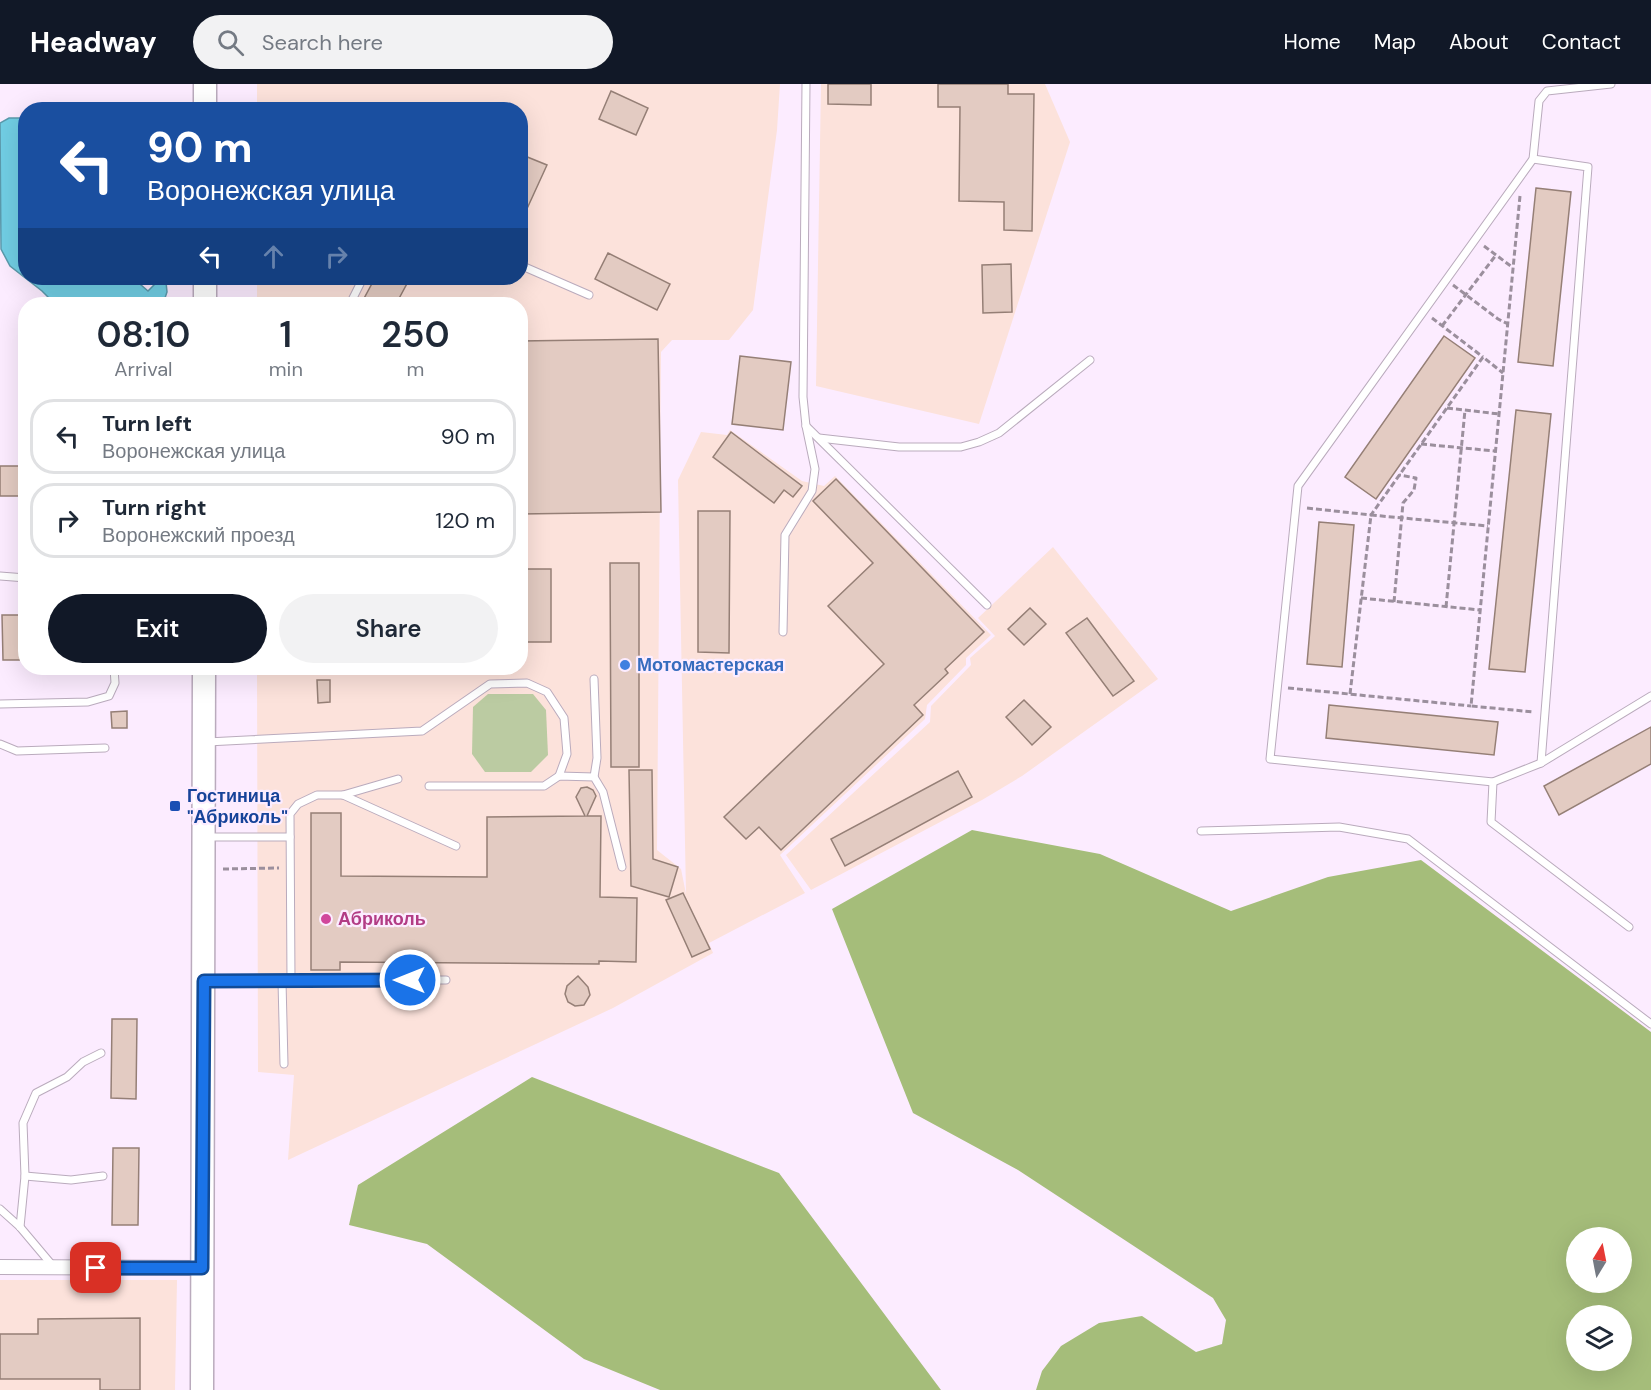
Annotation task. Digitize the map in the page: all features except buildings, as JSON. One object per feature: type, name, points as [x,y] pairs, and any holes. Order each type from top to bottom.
[{"type":"highway","points":[[205,84],[205,102]]},
{"type":"highway","points":[[202,1390],[204,675]]},
{"type":"street","points":[[0,1268],[202,1268]]},
{"type":"lane","points":[[783,632],[785,536],[812,491],[815,469],[802,397],[806,84]]},
{"type":"lane","points":[[1611,84],[1547,91],[1539,101],[1533,159],[1298,486],[1270,759],[1493,782],[1541,762],[1651,696]]},
{"type":"lane","points":[[1533,159],[1588,167],[1541,762]]},
{"type":"lane","points":[[528,268],[589,295]]},
{"type":"lane","points":[[819,438],[899,447],[961,447],[979,442],[999,434],[1090,360]]},
{"type":"lane","points":[[806,426],[987,605]]},
{"type":"lane","points":[[0,576],[18,577]]},
{"type":"lane","points":[[0,704],[88,702],[109,696],[115,683],[114,675]]},
{"type":"lane","points":[[594,679],[597,758],[594,777],[603,792],[622,867]]},
{"type":"lane","points":[[204,742],[422,731],[490,684],[527,682],[547,692],[564,718],[567,754],[559,776]]},
{"type":"lane","points":[[0,744],[17,751],[105,748]]},
{"type":"lane","points":[[429,786],[544,786],[559,776],[594,777]]},
{"type":"lane","points":[[291,981],[290,814],[298,804],[316,795],[343,795],[398,779]]},
{"type":"lane","points":[[1493,782],[1491,822],[1629,927]]},
{"type":"lane","points":[[343,795],[456,846]]},
{"type":"lane","points":[[1201,831],[1339,827],[1408,839],[1651,1024]]},
{"type":"lane","points":[[205,837],[290,837]]},
{"type":"lane","points":[[204,981],[446,980]]},
{"type":"lane","points":[[282,981],[284,1064]]},
{"type":"lane","points":[[20,1227],[25,1176],[23,1124],[36,1093],[67,1077],[83,1062],[101,1053]]},
{"type":"lane","points":[[25,1176],[71,1180],[104,1176]]},
{"type":"lane","points":[[0,1209],[20,1227],[53,1267]]},
{"type":"path","points":[[1471,706],[1522,173]]},
{"type":"path","points":[[1475,239],[1513,267]]},
{"type":"path","points":[[1442,326],[1496,255]]},
{"type":"path","points":[[1446,280],[1508,324]]},
{"type":"path","points":[[1424,312],[1503,373]]},
{"type":"path","points":[[1350,694],[1371,514],[1483,357]]},
{"type":"path","points":[[1447,408],[1499,414]]},
{"type":"path","points":[[1446,607],[1465,410]]},
{"type":"path","points":[[1421,444],[1496,451]]},
{"type":"path","points":[[1394,602],[1403,503],[1414,490],[1416,478],[1399,475]]},
{"type":"path","points":[[1295,507],[1488,526]]},
{"type":"path","points":[[1361,598],[1480,610]]},
{"type":"path","points":[[1277,687],[1545,713]]},
{"type":"path","points":[[205,869],[291,868]]},
{"type":"shaded area","points":[[257,84],[780,84],[777,130],[753,310],[729,340],[672,340],[661,352],[657,850],[681,869],[686,894],[678,480],[701,432],[727,435],[730,430],[802,481],[824,486],[835,476],[991,635],[966,658],[966,665],[927,705],[925,719],[780,855],[805,893],[709,943],[713,953],[613,1008],[288,1160],[294,1075],[258,1072],[257,675],[528,675],[528,297],[257,297],[257,285],[528,285],[528,102],[257,102]]},
{"type":"shaded area","points":[[821,84],[1045,84],[1070,142],[979,424],[816,386]]},
{"type":"shaded area","points":[[1053,547],[1158,679],[1022,776],[982,800],[811,890],[786,855],[930,722],[931,706],[971,665],[970,658],[995,636],[978,618]]},
{"type":"shaded area","points":[[0,1280],[177,1280],[175,1390],[0,1390]]},
{"type":"green space","points":[[488,694],[533,694],[546,710],[548,755],[531,772],[485,772],[472,754],[473,707]]},
{"type":"green space","points":[[972,830],[1100,854],[1231,911],[1328,877],[1421,860],[1651,1032],[1651,1390],[1036,1390],[1042,1371],[1061,1346],[1099,1323],[1142,1316],[1196,1352],[1222,1344],[1226,1320],[1213,1298],[1018,1170],[913,1113],[832,909]]},
{"type":"green space","points":[[532,1077],[779,1173],[941,1390],[660,1390],[584,1359],[427,1244],[349,1225],[358,1185]]},
{"type":"water","points":[[9,118],[18,118],[18,272],[10,266],[1,249],[0,123]]},
{"type":"water","points":[[34,285],[141,285],[148,291],[154,285],[166,285],[167,292],[165,297],[48,297]]},
{"type":"place","name":"Мотомастерская","points":[[625,665]]},
{"type":"place","name":"Гостиница \"Абриколь\"","points":[[175,806]]},
{"type":"place","name":"Абриколь","points":[[326,919]]},
{"type":"route","points":[[96,1268],[202,1268],[204,981],[410,980]]}]
